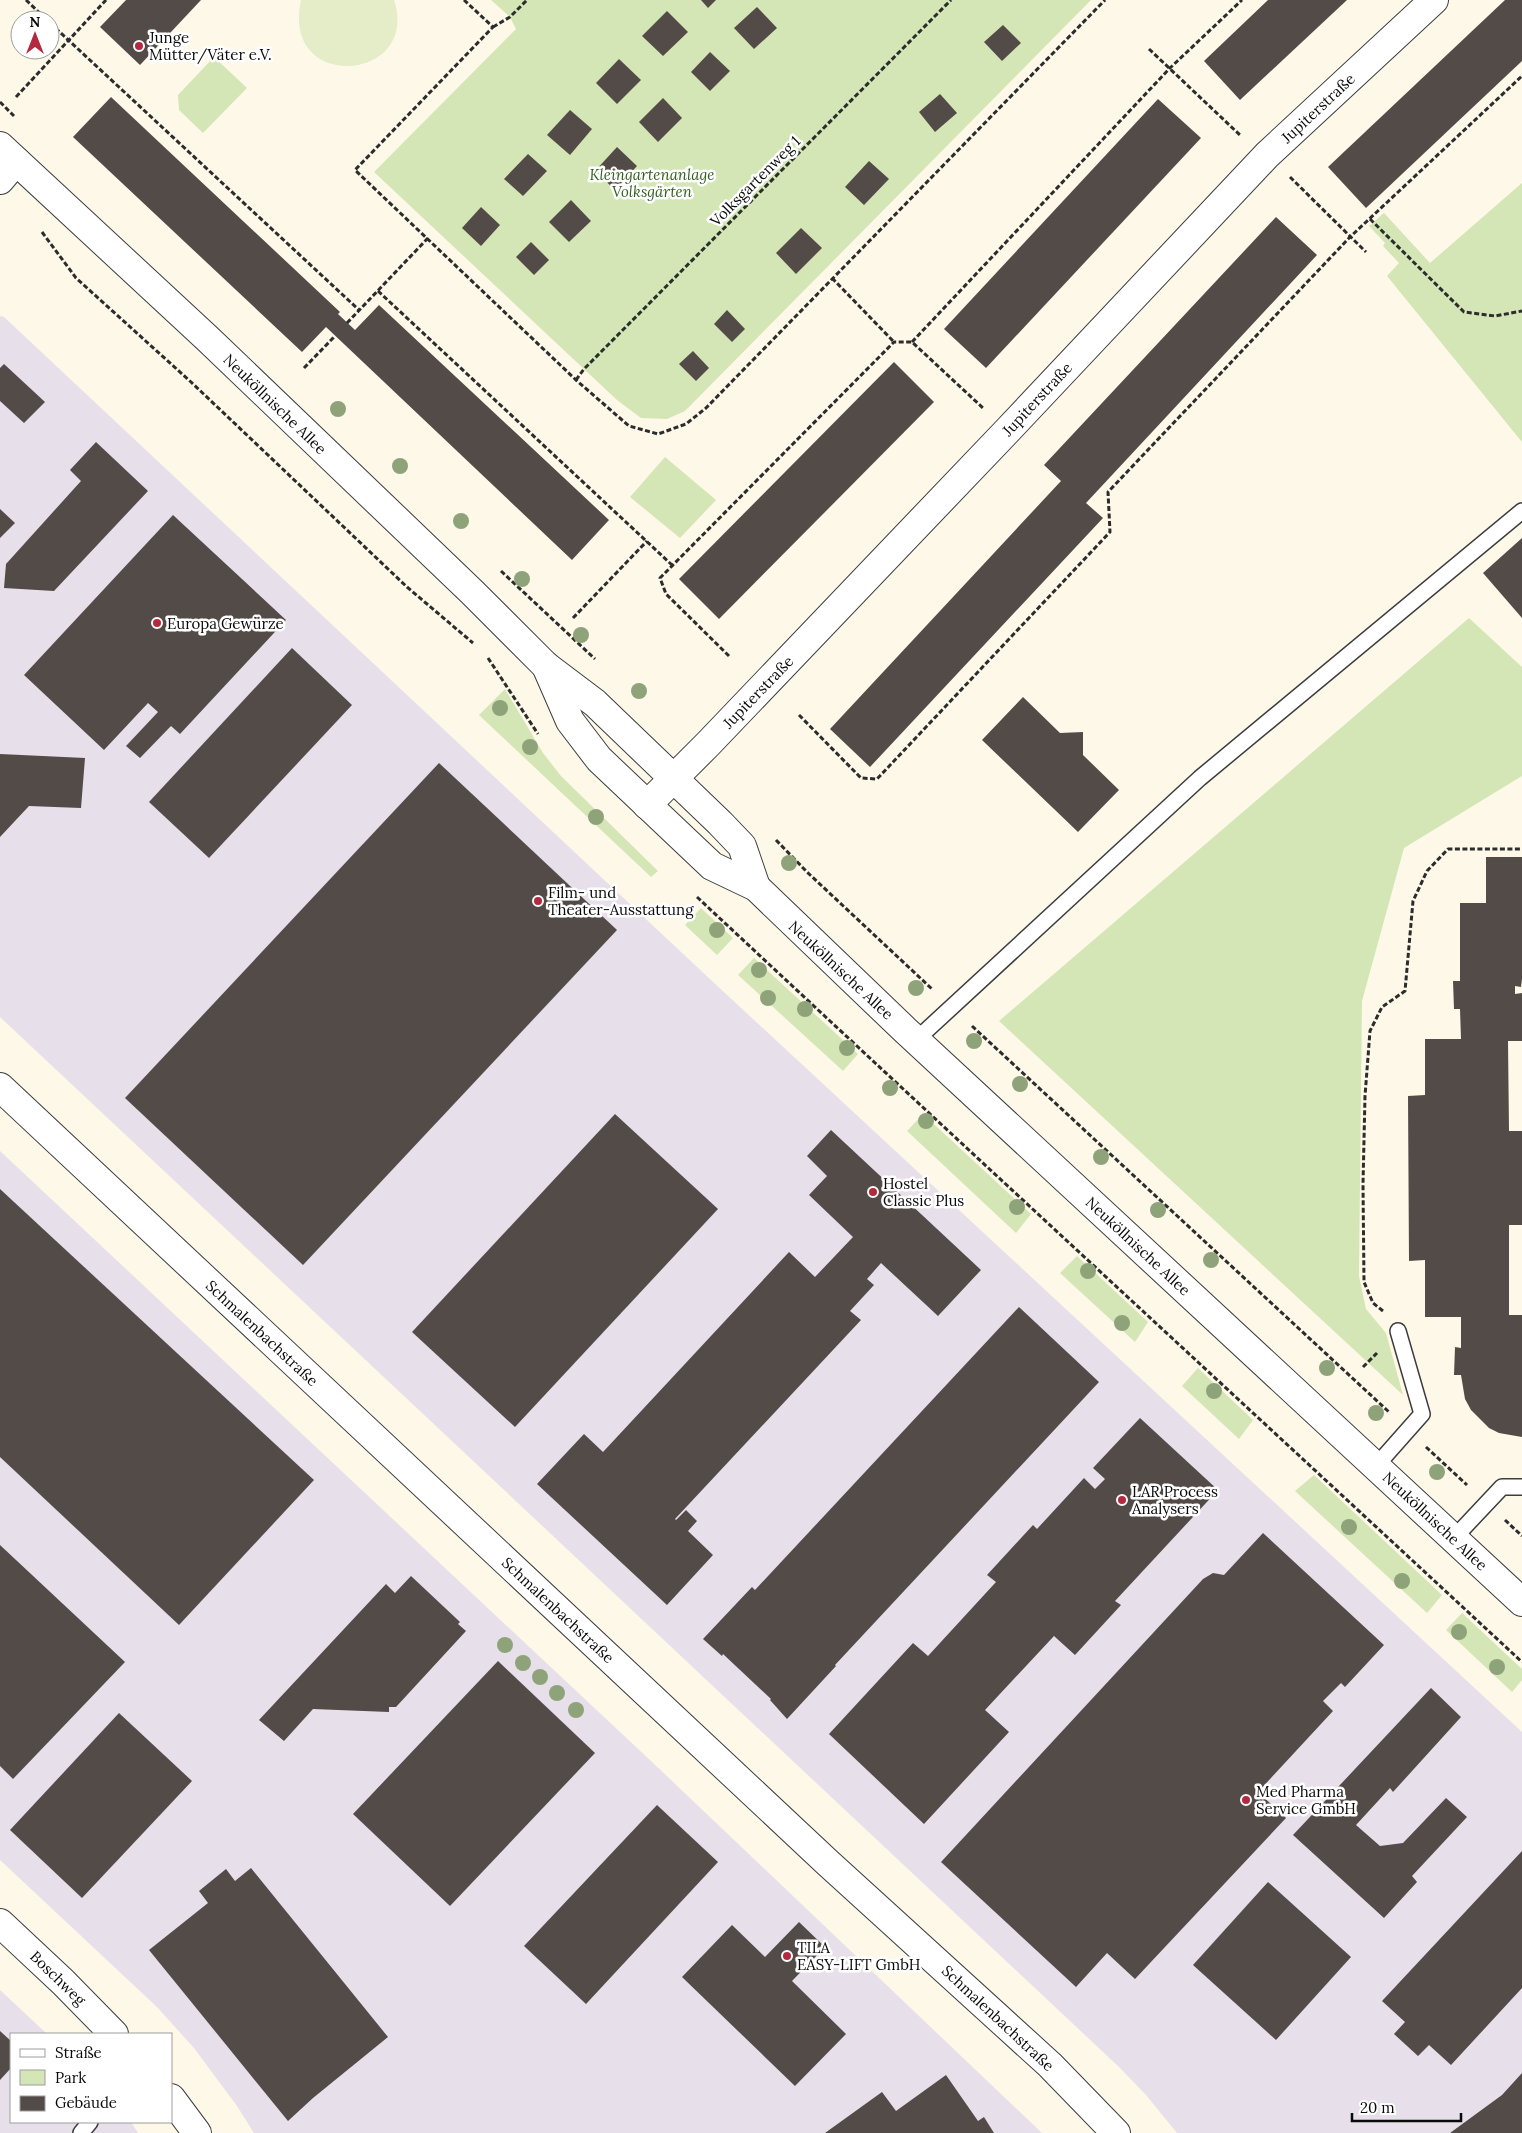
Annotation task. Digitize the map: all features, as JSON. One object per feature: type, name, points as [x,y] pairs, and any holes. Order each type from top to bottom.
[{"type":"street","name":"Jupiterstraße","points":[[647,805],[1007,431],[1266,157],[1434,0]]},
{"type":"street","name":"Neuköllnische Allee","points":[[5,162],[208,340],[472,592],[546,666],[595,703],[674,778],[742,846],[756,887]]},
{"type":"street","name":"Neuköllnische Allee","points":[[546,666],[570,721],[599,759],[712,866],[756,887],[916,1040],[1522,1602]]},
{"type":"street","name":"Schmalenbachstraße","points":[[0,1087],[821,1857],[1050,2065],[1116,2133]]},
{"type":"street","name":"Boschweg","points":[[0,1923],[63,1982],[113,2033]]},
{"type":"street","points":[[172,2099],[197,2133]]},
{"type":"lane","points":[[916,1040],[1200,778],[1522,511]]},
{"type":"lane","points":[[1376,1466],[1422,1414],[1398,1331]]},
{"type":"lane","points":[[1454,1538],[1502,1487],[1522,1487]]},
{"type":"lane","points":[[80,2133],[89,2123]]},
{"type":"path","points":[[26,0],[36,10]]},
{"type":"path","points":[[16,97],[106,0]]},
{"type":"path","points":[[464,0],[493,27]]},
{"type":"path","points":[[527,0],[510,17],[493,27],[355,170],[576,380],[628,426],[658,434],[686,424],[706,408],[1105,0]]},
{"type":"path","name":"Volksgartenweg 1","points":[[576,380],[591,362],[951,0]]},
{"type":"path","points":[[912,342],[1170,68],[1242,0]]},
{"type":"path","points":[[60,32],[359,310]]},
{"type":"path","points":[[1149,49],[1366,252]]},
{"type":"path","points":[[799,715],[861,778],[877,779],[1110,532],[1108,492],[1350,237],[1522,76]]},
{"type":"path","points":[[1370,219],[1464,312],[1495,316],[1522,310]]},
{"type":"path","points":[[347,323],[428,238]]},
{"type":"path","points":[[832,278],[894,342]]},
{"type":"path","points":[[378,290],[672,566]]},
{"type":"path","points":[[304,368],[335,336]]},
{"type":"path","points":[[729,656],[666,594],[660,578],[894,342],[912,342],[1007,431]]},
{"type":"path","points":[[573,618],[647,541]]},
{"type":"path","points":[[774,838],[807,872],[951,1007],[1522,1536]]},
{"type":"path","points":[[1398,1331],[1395,1321],[1373,1303],[1364,1282],[1363,1184],[1365,1106],[1370,1031],[1382,1007],[1406,991],[1413,901],[1427,871],[1448,849],[1522,849]]},
{"type":"shaded area","points":[[0,316],[4,317],[712,981],[1522,1732],[1522,2133],[1177,2133],[1146,2095],[1119,2067],[0,1017]]},
{"type":"shaded area","points":[[0,1151],[651,1761],[1042,2133],[254,2133],[237,2106],[194,2048],[157,2007],[0,1860]]},
{"type":"shaded area","points":[[0,1990],[46,2033],[10,2033],[10,2123],[132,2123],[138,2133],[0,2133]]},
{"type":"green space","points":[[301,0],[394,0],[397,27],[388,48],[371,61],[350,66],[328,63],[310,51],[300,30]]},
{"type":"green space","name":"Kleingartenanlage Volksgärten","points":[[491,0],[1091,0],[685,411],[667,419],[641,418],[617,400],[374,172],[516,29],[510,17]]},
{"type":"green space","points":[[214,57],[247,88],[203,133],[179,110],[178,95]]},
{"type":"green space","points":[[1522,183],[1522,442],[1387,276],[1399,263],[1383,246],[1385,243],[1369,226],[1384,213],[1430,263]]},
{"type":"green space","points":[[665,457],[716,500],[680,538],[630,497]]},
{"type":"green space","points":[[1469,618],[1522,667],[1522,776],[1404,848],[1362,1001],[1359,1276],[1366,1309],[1386,1333],[1403,1395],[999,1021]]},
{"type":"green space","points":[[505,689],[543,753],[561,776],[658,871],[651,877],[479,715]]},
{"type":"green space","points":[[701,908],[733,938],[717,955],[685,925]]},
{"type":"green space","points":[[754,958],[858,1054],[843,1071],[738,975]]},
{"type":"green space","points":[[923,1114],[1031,1214],[1016,1233],[907,1131]]},
{"type":"green space","points":[[1077,1256],[1148,1322],[1135,1342],[1060,1273]]},
{"type":"green space","points":[[1198,1368],[1253,1420],[1239,1439],[1182,1386]]},
{"type":"green space","points":[[1314,1475],[1442,1595],[1427,1613],[1295,1491]]},
{"type":"green space","points":[[1462,1613],[1522,1669],[1522,1680],[1512,1692],[1446,1630]]},
{"type":"building","name":"Junge Mütter/Väter e.V.","points":[[126,0],[201,0],[140,65],[100,27]]},
{"type":"building","points":[[701,0],[716,0],[708,8]]},
{"type":"building","points":[[1268,0],[1347,0],[1240,100],[1204,61]]},
{"type":"building","points":[[1505,0],[1522,0],[1522,61],[1366,208],[1328,167]]},
{"type":"building","points":[[757,7],[777,28],[754,49],[734,28]]},
{"type":"building","points":[[667,11],[688,32],[663,56],[642,36]]},
{"type":"building","points":[[1003,25],[1021,43],[1002,61],[984,42]]},
{"type":"building","points":[[710,52],[730,71],[710,91],[691,72]]},
{"type":"building","points":[[619,59],[641,80],[617,104],[596,83]]},
{"type":"building","points":[[940,94],[957,113],[935,132],[919,112]]},
{"type":"building","points":[[111,97],[340,312],[338,314],[355,330],[379,305],[609,520],[572,560],[326,327],[302,352],[73,137]]},
{"type":"building","points":[[663,98],[682,118],[658,142],[639,122]]},
{"type":"building","points":[[1158,99],[1201,138],[986,368],[944,329]]},
{"type":"building","points":[[570,110],[592,129],[570,155],[547,135]]},
{"type":"building","points":[[617,147],[637,166],[615,190],[595,171]]},
{"type":"building","points":[[528,154],[547,171],[523,196],[504,179]]},
{"type":"building","points":[[869,161],[889,179],[864,205],[845,187]]},
{"type":"building","points":[[571,200],[591,221],[569,242],[549,222]]},
{"type":"building","points":[[481,207],[500,225],[481,246],[462,228]]},
{"type":"building","points":[[1276,217],[1317,255],[1086,503],[1103,518],[870,767],[830,729],[1061,481],[1044,465]]},
{"type":"building","points":[[801,228],[822,248],[796,274],[776,253]]},
{"type":"building","points":[[531,242],[549,260],[534,275],[516,257]]},
{"type":"building","points":[[727,310],[745,329],[732,342],[714,324]]},
{"type":"building","points":[[693,351],[709,368],[696,381],[679,364]]},
{"type":"building","points":[[894,362],[934,402],[719,619],[679,579]]},
{"type":"building","points":[[4,364],[45,402],[24,423],[0,401],[0,368]]},
{"type":"building","points":[[96,442],[148,491],[54,591],[4,588],[6,564],[81,481],[70,470]]},
{"type":"building","points":[[0,509],[15,523],[0,538]]},
{"type":"building","points":[[173,515],[286,620],[180,734],[171,726],[140,758],[126,746],[158,712],[148,703],[104,750],[24,675]]},
{"type":"building","points":[[1522,538],[1522,618],[1483,573]]},
{"type":"building","points":[[292,648],[352,705],[209,858],[149,802]]},
{"type":"building","points":[[1023,697],[1060,733],[1083,732],[1083,755],[1119,790],[1078,832],[982,740]]},
{"type":"building","points":[[0,754],[85,758],[81,808],[29,806],[0,837]]},
{"type":"building","points":[[439,763],[617,930],[303,1265],[125,1098]]},
{"type":"building","points":[[1486,857],[1522,857],[1522,979],[1521,987],[1515,986],[1515,994],[1522,993],[1522,1041],[1508,1041],[1509,1131],[1522,1131],[1522,1225],[1509,1225],[1509,1315],[1522,1315],[1522,1437],[1499,1433],[1489,1428],[1471,1410],[1465,1399],[1461,1375],[1454,1375],[1455,1347],[1461,1348],[1461,1317],[1425,1317],[1425,1260],[1409,1261],[1408,1096],[1425,1095],[1425,1039],[1461,1039],[1460,1009],[1454,1009],[1453,981],[1460,981],[1460,903],[1486,903]]},
{"type":"building","points":[[615,1114],[718,1209],[515,1427],[412,1332]]},
{"type":"building","points":[[831,1130],[981,1270],[938,1316],[881,1263],[867,1279],[874,1285],[850,1311],[861,1320],[675,1519],[686,1510],[697,1521],[688,1531],[713,1555],[667,1605],[537,1484],[584,1434],[603,1452],[789,1252],[815,1277],[853,1237],[809,1195],[827,1176],[807,1156]]},
{"type":"building","points":[[0,1189],[314,1480],[179,1625],[0,1457]]},
{"type":"building","points":[[1019,1307],[1099,1382],[787,1719],[771,1699],[723,1654],[722,1656],[703,1639],[752,1587],[755,1590]]},
{"type":"building","points":[[1140,1418],[1218,1490],[1115,1601],[1121,1605],[1075,1655],[1054,1636],[985,1710],[1009,1732],[924,1824],[829,1734],[913,1643],[928,1656],[996,1582],[987,1575],[1033,1525],[1037,1529],[1084,1478],[1095,1489],[1105,1479],[1093,1468]]},
{"type":"building","points":[[1263,1533],[1384,1645],[1345,1687],[1341,1683],[1323,1701],[1333,1711],[1258,1792],[1286,1818],[1135,1979],[1107,1953],[1076,1987],[941,1862],[1203,1579],[1213,1573],[1224,1575]]},
{"type":"building","points":[[0,1545],[125,1662],[13,1779],[0,1766]]},
{"type":"building","points":[[411,1576],[460,1622],[458,1624],[466,1631],[396,1707],[389,1707],[389,1712],[313,1709],[284,1741],[259,1720],[386,1584],[395,1593]]},
{"type":"building","points":[[498,1661],[595,1753],[450,1906],[353,1814]]},
{"type":"building","points":[[1431,1688],[1461,1717],[1393,1792],[1390,1788],[1356,1825],[1380,1846],[1403,1843],[1446,1798],[1467,1817],[1412,1876],[1417,1882],[1384,1918],[1293,1835]]},
{"type":"building","points":[[119,1713],[192,1781],[82,1898],[10,1830]]},
{"type":"building","points":[[657,1805],[718,1862],[586,2004],[524,1946]]},
{"type":"building","points":[[1522,1851],[1522,1988],[1451,2065],[1429,2045],[1418,2056],[1394,2034],[1405,2022],[1382,2001]]},
{"type":"building","points":[[251,1868],[388,2037],[313,2098],[288,2121],[149,1950],[208,1903],[199,1891],[226,1869],[235,1881]]},
{"type":"building","points":[[1268,1882],[1351,1957],[1276,2040],[1193,1965]]},
{"type":"building","points":[[799,1922],[825,1947],[792,1981],[846,2034],[795,2086],[682,1977],[732,1925],[765,1957]]},
{"type":"building","points":[[0,2031],[10,2040],[10,2069],[0,2080]]},
{"type":"building","points":[[1522,2073],[1522,2133],[1450,2133],[1502,2095]]},
{"type":"building","points":[[946,2075],[978,2121],[984,2117],[994,2133],[825,2133],[882,2092],[896,2111]]},
{"type":"place","name":"Junge Mütter/Väter e.V.","points":[[139,46]]},
{"type":"place","name":"Europa Gewürze","points":[[157,623]]},
{"type":"place","name":"Film- und Theater-Ausstattung","points":[[538,901]]},
{"type":"place","name":"Hostel Classic Plus","points":[[873,1192]]},
{"type":"place","name":"LAR Process Analysers","points":[[1122,1500]]},
{"type":"place","name":"Med Pharma Service GmbH","points":[[1246,1800]]},
{"type":"place","name":"TILA EASY-LIFT GmbH","points":[[787,1956]]}]
